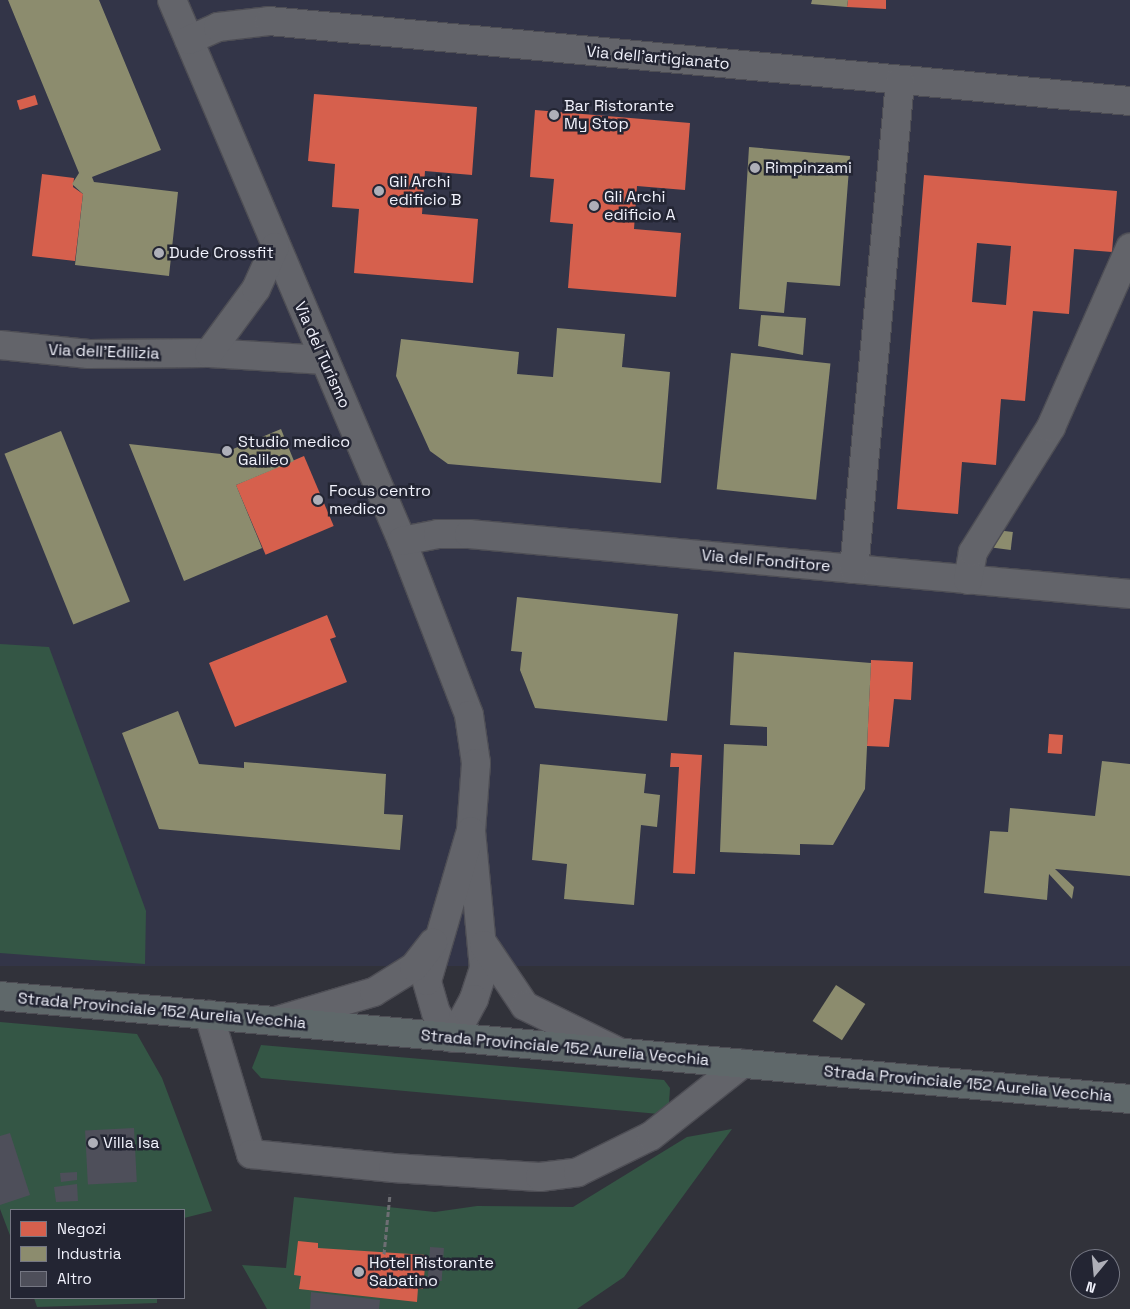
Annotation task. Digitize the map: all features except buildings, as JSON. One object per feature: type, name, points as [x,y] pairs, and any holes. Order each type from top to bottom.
[{"type":"main road","name":"Strada Provinciale 152 Aurelia Vecchia","points":[[0,996],[1130,1099]]},
{"type":"street","name":"Via del Turismo","points":[[172,0],[275,247],[402,541],[469,715],[476,763],[471,831],[483,944],[480,982],[453,1038]]},
{"type":"street","name":"Via dell'artigianato","points":[[189,40],[218,27],[269,21],[1130,101]]},
{"type":"street","points":[[854,569],[900,80]]},
{"type":"street","points":[[209,353],[256,289],[275,247]]},
{"type":"street","points":[[968,580],[972,552],[1051,427],[1130,248]]},
{"type":"street","name":"Via dell'Edilizia","points":[[0,345],[89,354],[209,353],[325,360]]},
{"type":"street","name":"Via del Fonditore","points":[[402,541],[438,534],[469,534],[1130,594]]},
{"type":"street","name":"Via del Turismo","points":[[453,1038],[429,997],[427,981],[435,940],[471,831]]},
{"type":"street","name":"Via del Turismo","points":[[275,1021],[374,992],[414,966],[435,940]]},
{"type":"street","name":"Via del Turismo","points":[[483,944],[525,1006],[624,1053]]},
{"type":"street","points":[[209,1015],[251,1154],[393,1168],[540,1177],[578,1172],[651,1136],[742,1064]]},
{"type":"path","points":[[384,1254],[393,1168]]},
{"type":"shaded area","points":[[0,0],[1130,0],[1130,966],[0,966]]},
{"type":"green space","points":[[0,644],[49,647],[146,911],[145,964],[0,953]]},
{"type":"green space","name":"Villa Isa","points":[[0,1022],[137,1034],[162,1078],[212,1211],[185,1218],[185,1209],[10,1209],[10,1235],[0,1209]]},
{"type":"green space","points":[[261,1045],[664,1080],[670,1088],[669,1103],[659,1114],[261,1078],[252,1068]]},
{"type":"green space","points":[[732,1129],[624,1277],[577,1309],[267,1309],[242,1265],[286,1268],[294,1197],[435,1212],[477,1206],[573,1207],[687,1137]]},
{"type":"green space","points":[[34,1299],[157,1299],[157,1303],[37,1307]]},
{"type":"place","name":"Bar Ristorante My Stop","points":[[554,115]]},
{"type":"place","name":"Rimpinzami","points":[[755,168]]},
{"type":"place","name":"Gli Archi edificio B","points":[[379,191]]},
{"type":"place","name":"Gli Archi edificio A","points":[[594,206]]},
{"type":"place","name":"Dude Crossfit","points":[[159,253]]},
{"type":"place","name":"Studio medico Galileo","points":[[227,451]]},
{"type":"place","name":"Focus centro medico","points":[[318,500]]},
{"type":"place","name":"Villa Isa","points":[[93,1143]]},
{"type":"place","name":"Hotel Ristorante Sabatino","points":[[359,1272]]}]
